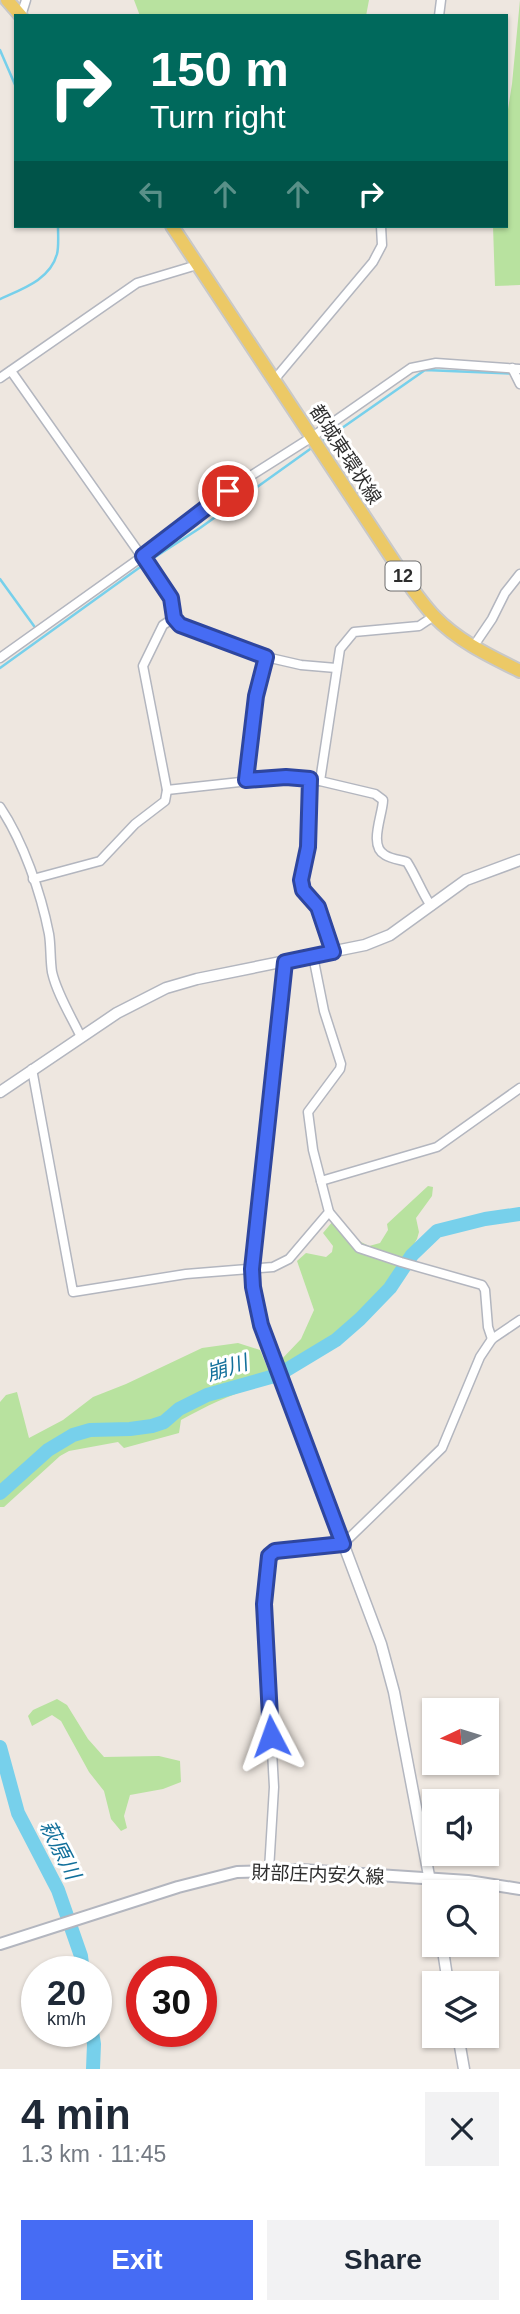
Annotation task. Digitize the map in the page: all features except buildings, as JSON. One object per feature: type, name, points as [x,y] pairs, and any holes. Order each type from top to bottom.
[{"type":"main road","points":[[6,0],[19,14]]},
{"type":"main road","name":"都城東環状線","points":[[173,228],[396,566],[434,616],[473,647],[520,671]]},
{"type":"main road","name":"財部庄内安久線","points":[[0,1944],[206,1879],[237,1872],[302,1870],[468,1881],[520,1889]]},
{"type":"street","points":[[274,380],[373,262],[382,244],[381,228]]},
{"type":"street","points":[[0,378],[137,284],[197,265]]},
{"type":"street","points":[[0,658],[143,556],[228,491],[316,442],[411,368],[436,363],[516,368],[518,381]]},
{"type":"street","points":[[11,371],[171,598],[174,618],[180,625],[266,657],[301,666],[336,668]]},
{"type":"street","points":[[473,647],[505,593],[520,574]]},
{"type":"street","points":[[320,781],[340,649],[355,632],[419,626],[434,616]]},
{"type":"street","points":[[33,879],[100,861],[135,824],[166,802],[167,790],[143,666],[163,625],[174,618]]},
{"type":"street","points":[[246,780],[256,696],[266,657]]},
{"type":"street","points":[[167,790],[286,777],[310,779],[375,794],[383,800],[378,849],[383,855],[407,862],[431,906]]},
{"type":"street","points":[[310,779],[308,847],[301,880],[303,890],[318,907],[333,952]]},
{"type":"street","points":[[0,807],[13,826],[33,879],[46,920],[52,972],[81,1037]]},
{"type":"street","points":[[0,1092],[128,1006],[166,988],[197,979],[365,945],[390,935],[466,880],[520,860]]},
{"type":"street","points":[[313,956],[324,1011],[341,1064],[308,1112],[313,1150],[329,1213],[359,1248],[482,1285],[492,1339]]},
{"type":"street","points":[[285,962],[252,1269],[256,1306],[284,1388],[374,1622],[394,1692],[430,1878]]},
{"type":"street","points":[[32,1069],[73,1293],[186,1274],[274,1267],[289,1259],[329,1213]]},
{"type":"street","points":[[321,1181],[437,1147],[520,1088]]},
{"type":"street","points":[[269,1870],[274,1787],[264,1604],[269,1556],[275,1551],[343,1544],[442,1448],[480,1357],[492,1339],[520,1320]]},
{"type":"street","points":[[460,2048],[464,2069]]},
{"type":"green space","points":[[134,0],[369,0],[366,14],[139,14]]},
{"type":"green space","points":[[520,0],[520,285],[495,286],[493,228],[508,228],[508,109]]},
{"type":"green space","points":[[428,1186],[433,1187],[432,1196],[416,1218],[419,1232],[417,1239],[390,1284],[363,1314],[338,1336],[285,1375],[280,1361],[301,1339],[314,1310],[297,1261],[306,1253],[326,1257],[332,1252],[333,1246],[323,1233],[333,1221],[353,1238],[369,1246],[380,1243],[388,1230],[387,1224]]},
{"type":"green space","points":[[238,1343],[260,1350],[273,1381],[226,1398],[181,1420],[179,1433],[124,1448],[118,1442],[69,1451],[4,1507],[0,1507],[0,1402],[6,1395],[17,1392],[29,1438],[63,1420],[93,1397],[202,1348]]},
{"type":"green space","points":[[57,1699],[67,1705],[88,1739],[104,1757],[159,1756],[180,1761],[181,1782],[163,1789],[130,1795],[124,1816],[127,1828],[121,1831],[111,1819],[104,1791],[89,1772],[61,1721],[52,1715],[32,1726],[28,1716],[33,1710]]},
{"type":"waterway","points":[[0,50],[14,82]]},
{"type":"waterway","points":[[0,299],[26,287],[48,271],[57,254],[58,228]]},
{"type":"waterway","points":[[322,442],[425,370],[520,374]]},
{"type":"waterway","points":[[149,561],[313,447]]},
{"type":"waterway","points":[[0,668],[143,565]]},
{"type":"waterway","points":[[0,579],[34,626]]},
{"type":"waterway","name":"崩川","points":[[0,1493],[48,1450],[73,1435],[90,1430],[152,1426],[164,1422],[179,1409],[207,1395],[278,1375],[336,1340],[360,1319],[390,1288],[412,1255],[437,1231],[485,1219],[520,1214]]},
{"type":"waterway","name":"萩原川","points":[[0,1747],[18,1813],[58,1890],[81,1956]]},
{"type":"waterway","name":"萩原川","points":[[93,2069],[94,2047]]},
{"type":"route","points":[[228,491],[143,556],[171,598],[174,618],[180,625],[266,657],[256,696],[246,780],[286,777],[310,779],[307,800],[308,847],[301,880],[303,890],[318,907],[333,952],[285,962],[252,1269],[261,1325],[343,1544],[275,1551],[269,1556],[264,1604],[271,1736]]}]
